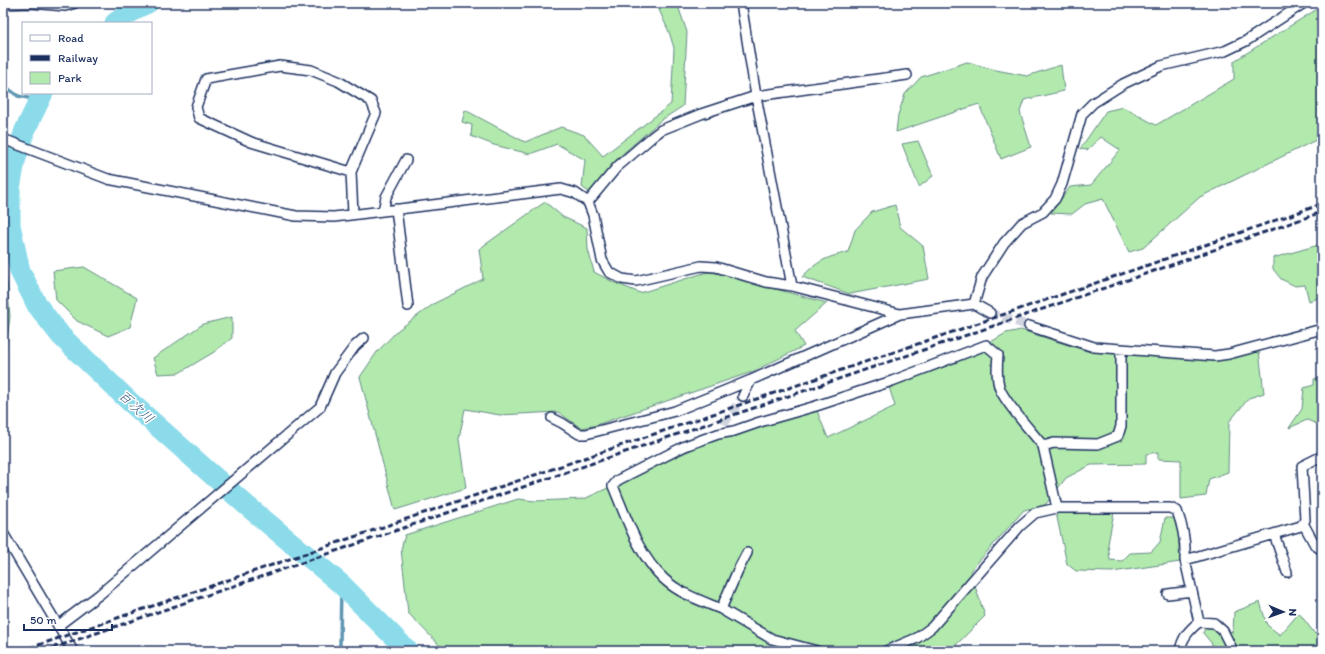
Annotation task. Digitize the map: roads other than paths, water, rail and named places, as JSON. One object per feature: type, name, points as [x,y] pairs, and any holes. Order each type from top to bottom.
[{"type":"street","points":[[3,4],[31,3],[65,6],[74,3]]},
{"type":"street","points":[[741,3],[756,96],[792,286]]},
{"type":"street","points":[[974,304],[982,277],[1004,243],[1022,223],[1043,212],[1055,199],[1062,184],[1082,114],[1093,103],[1123,84],[1161,66],[1225,51],[1246,41],[1304,3]]},
{"type":"street","points":[[351,172],[251,142],[199,118],[196,107],[206,79],[280,66],[311,70],[338,80],[370,101],[376,112],[351,172],[353,214]]},
{"type":"street","points":[[588,202],[617,167],[660,130],[701,114],[756,96],[907,75]]},
{"type":"street","points":[[6,140],[108,179],[296,216],[334,216],[561,189],[575,193],[588,202],[593,215],[602,260],[609,272],[622,279],[636,281],[701,266],[716,267],[766,282],[792,286],[900,314]]},
{"type":"street","points":[[383,211],[386,197],[406,160]]},
{"type":"street","points":[[396,209],[408,306]]},
{"type":"street","points":[[552,418],[579,434],[586,434],[675,411],[751,380],[900,314],[974,304],[990,312]]},
{"type":"street","points":[[1029,326],[1094,347],[1215,356],[1229,354],[1322,329]]},
{"type":"street","points":[[59,625],[100,594],[320,407],[335,373],[354,346],[364,338]]},
{"type":"street","points":[[817,651],[772,638],[721,609],[689,595],[665,580],[651,565],[638,545],[613,486],[618,480],[685,446],[718,434],[734,431],[892,381],[986,345],[998,355],[997,374],[1000,389],[1011,406],[1043,446],[1057,508]]},
{"type":"street","points":[[1043,446],[1054,443],[1098,444],[1118,436],[1121,426],[1121,349]]},
{"type":"street","points":[[743,396],[751,380]]},
{"type":"street","points":[[718,434],[724,424]]},
{"type":"street","points":[[1185,560],[1301,526],[1305,520],[1302,466],[1322,456]]},
{"type":"street","points":[[886,651],[917,638],[932,627],[1020,526],[1035,513],[1057,508],[1170,508],[1177,511],[1182,524],[1186,550],[1185,560],[1199,622]]},
{"type":"street","points":[[1303,523],[1315,545],[1322,550]]},
{"type":"street","points":[[3,533],[59,625],[73,651]]},
{"type":"street","points":[[1274,534],[1287,572]]},
{"type":"street","points":[[721,609],[747,553]]},
{"type":"street","points":[[1168,594],[1192,591]]},
{"type":"street","points":[[1180,651],[1181,644],[1190,630],[1199,622],[1214,623],[1224,631],[1233,651]]},
{"type":"waterway","name":"百次川","points":[[116,22],[137,8],[148,3]]},
{"type":"waterway","points":[[3,85],[18,96],[39,100]]},
{"type":"waterway","name":"百次川","points":[[43,94],[25,130],[15,161],[10,188],[10,225],[20,271],[37,305],[61,336],[129,401],[246,505],[341,584],[408,651]]},
{"type":"waterway","points":[[336,651],[340,645],[341,584]]},
{"type":"tunnel","points":[[990,313],[1029,326]]},
{"type":"tunnel","points":[[724,424],[743,396]]},
{"type":"railway","points":[[21,651],[1322,204]]},
{"type":"railway","points":[[44,651],[1322,212]]}]
